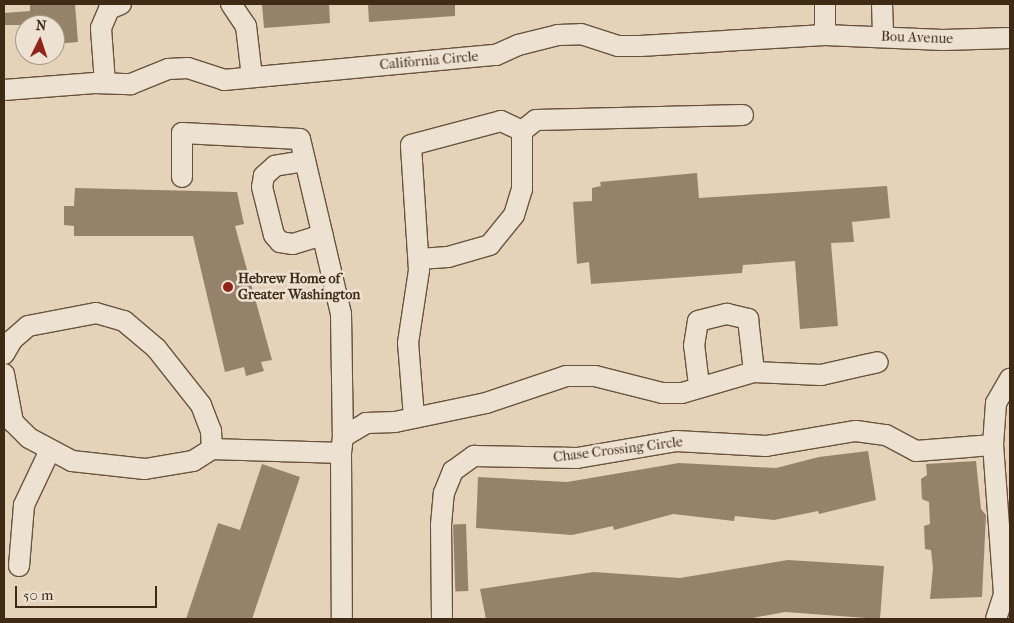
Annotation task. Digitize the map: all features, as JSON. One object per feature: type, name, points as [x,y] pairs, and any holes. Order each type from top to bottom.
[{"type":"street","points":[[105,83],[101,28],[109,9],[121,4]]},
{"type":"street","points":[[231,4],[246,26],[252,77]]},
{"type":"street","points":[[825,4],[825,35]]},
{"type":"street","points":[[882,4],[882,37]]},
{"type":"street","name":"California Circle","points":[[4,90],[105,83],[130,84],[168,68],[188,68],[224,80],[496,55],[518,45],[558,35],[580,34],[618,46],[825,35]]},
{"type":"street","name":"Bou Avenue","points":[[825,35],[1010,38]]},
{"type":"street","points":[[419,259],[448,257],[490,245],[508,222],[522,189],[522,132],[536,120],[743,116]]},
{"type":"street","points":[[414,417],[408,343],[419,259],[411,145],[501,122],[522,132]]},
{"type":"street","points":[[182,177],[182,134],[300,139],[341,314],[342,619]]},
{"type":"street","points":[[305,160],[275,166],[264,176],[262,187],[266,206],[274,235],[280,242],[294,244],[323,235]]},
{"type":"street","points":[[4,354],[12,340],[28,326],[96,313],[124,321],[156,348],[201,405],[211,431],[212,449]]},
{"type":"street","points":[[699,385],[694,346],[698,321],[727,314],[748,319],[754,372]]},
{"type":"street","points":[[4,374],[13,422],[49,452],[72,462],[145,469],[193,461],[212,449],[342,445],[366,424],[486,403],[566,376],[595,376],[662,393],[682,393],[699,385],[754,372],[822,375],[878,362]]},
{"type":"street","points":[[996,619],[1004,594],[993,445],[996,403],[1010,379]]},
{"type":"street","name":"Chase Crossing Circle","points":[[442,619],[440,534],[446,487],[452,471],[474,456],[576,458],[676,441],[766,446],[856,431],[886,435],[916,452],[993,445]]},
{"type":"street","points":[[19,566],[24,504],[49,452]]},
{"type":"building","points":[[30,4],[75,4],[78,42],[65,43],[65,15],[15,15],[15,25],[4,25],[4,13],[30,11]]},
{"type":"building","points":[[262,4],[329,4],[330,23],[264,28]]},
{"type":"building","points":[[368,4],[455,4],[455,16],[369,22]]},
{"type":"building","points":[[697,173],[699,198],[887,186],[890,218],[852,222],[854,242],[831,243],[838,326],[800,329],[795,261],[743,265],[742,273],[591,284],[589,262],[577,264],[573,202],[592,201],[592,188],[601,186],[600,182]]},
{"type":"building","name":"Hebrew Home of Greater Washington","points":[[75,188],[237,192],[244,224],[235,226],[272,360],[261,362],[264,371],[246,376],[244,367],[225,372],[193,236],[74,236],[74,226],[64,225],[64,206],[74,206]]},
{"type":"building","points":[[868,451],[876,500],[819,514],[818,511],[774,520],[735,516],[734,521],[673,514],[614,530],[613,526],[572,535],[476,528],[478,477],[567,482],[679,463],[776,468],[819,457]]},
{"type":"building","points":[[976,461],[981,509],[986,515],[982,597],[930,599],[933,568],[931,550],[925,549],[924,526],[930,524],[929,502],[922,499],[921,479],[927,475],[926,464]]},
{"type":"building","points":[[262,464],[300,477],[252,619],[186,619],[218,523],[240,530]]},
{"type":"building","points":[[453,524],[466,524],[468,591],[455,591]]},
{"type":"building","points":[[788,560],[884,566],[880,619],[785,612],[747,619],[486,619],[480,589],[594,572],[680,578]]},
{"type":"place","name":"Hebrew Home of Greater Washington","points":[[228,287]]}]
